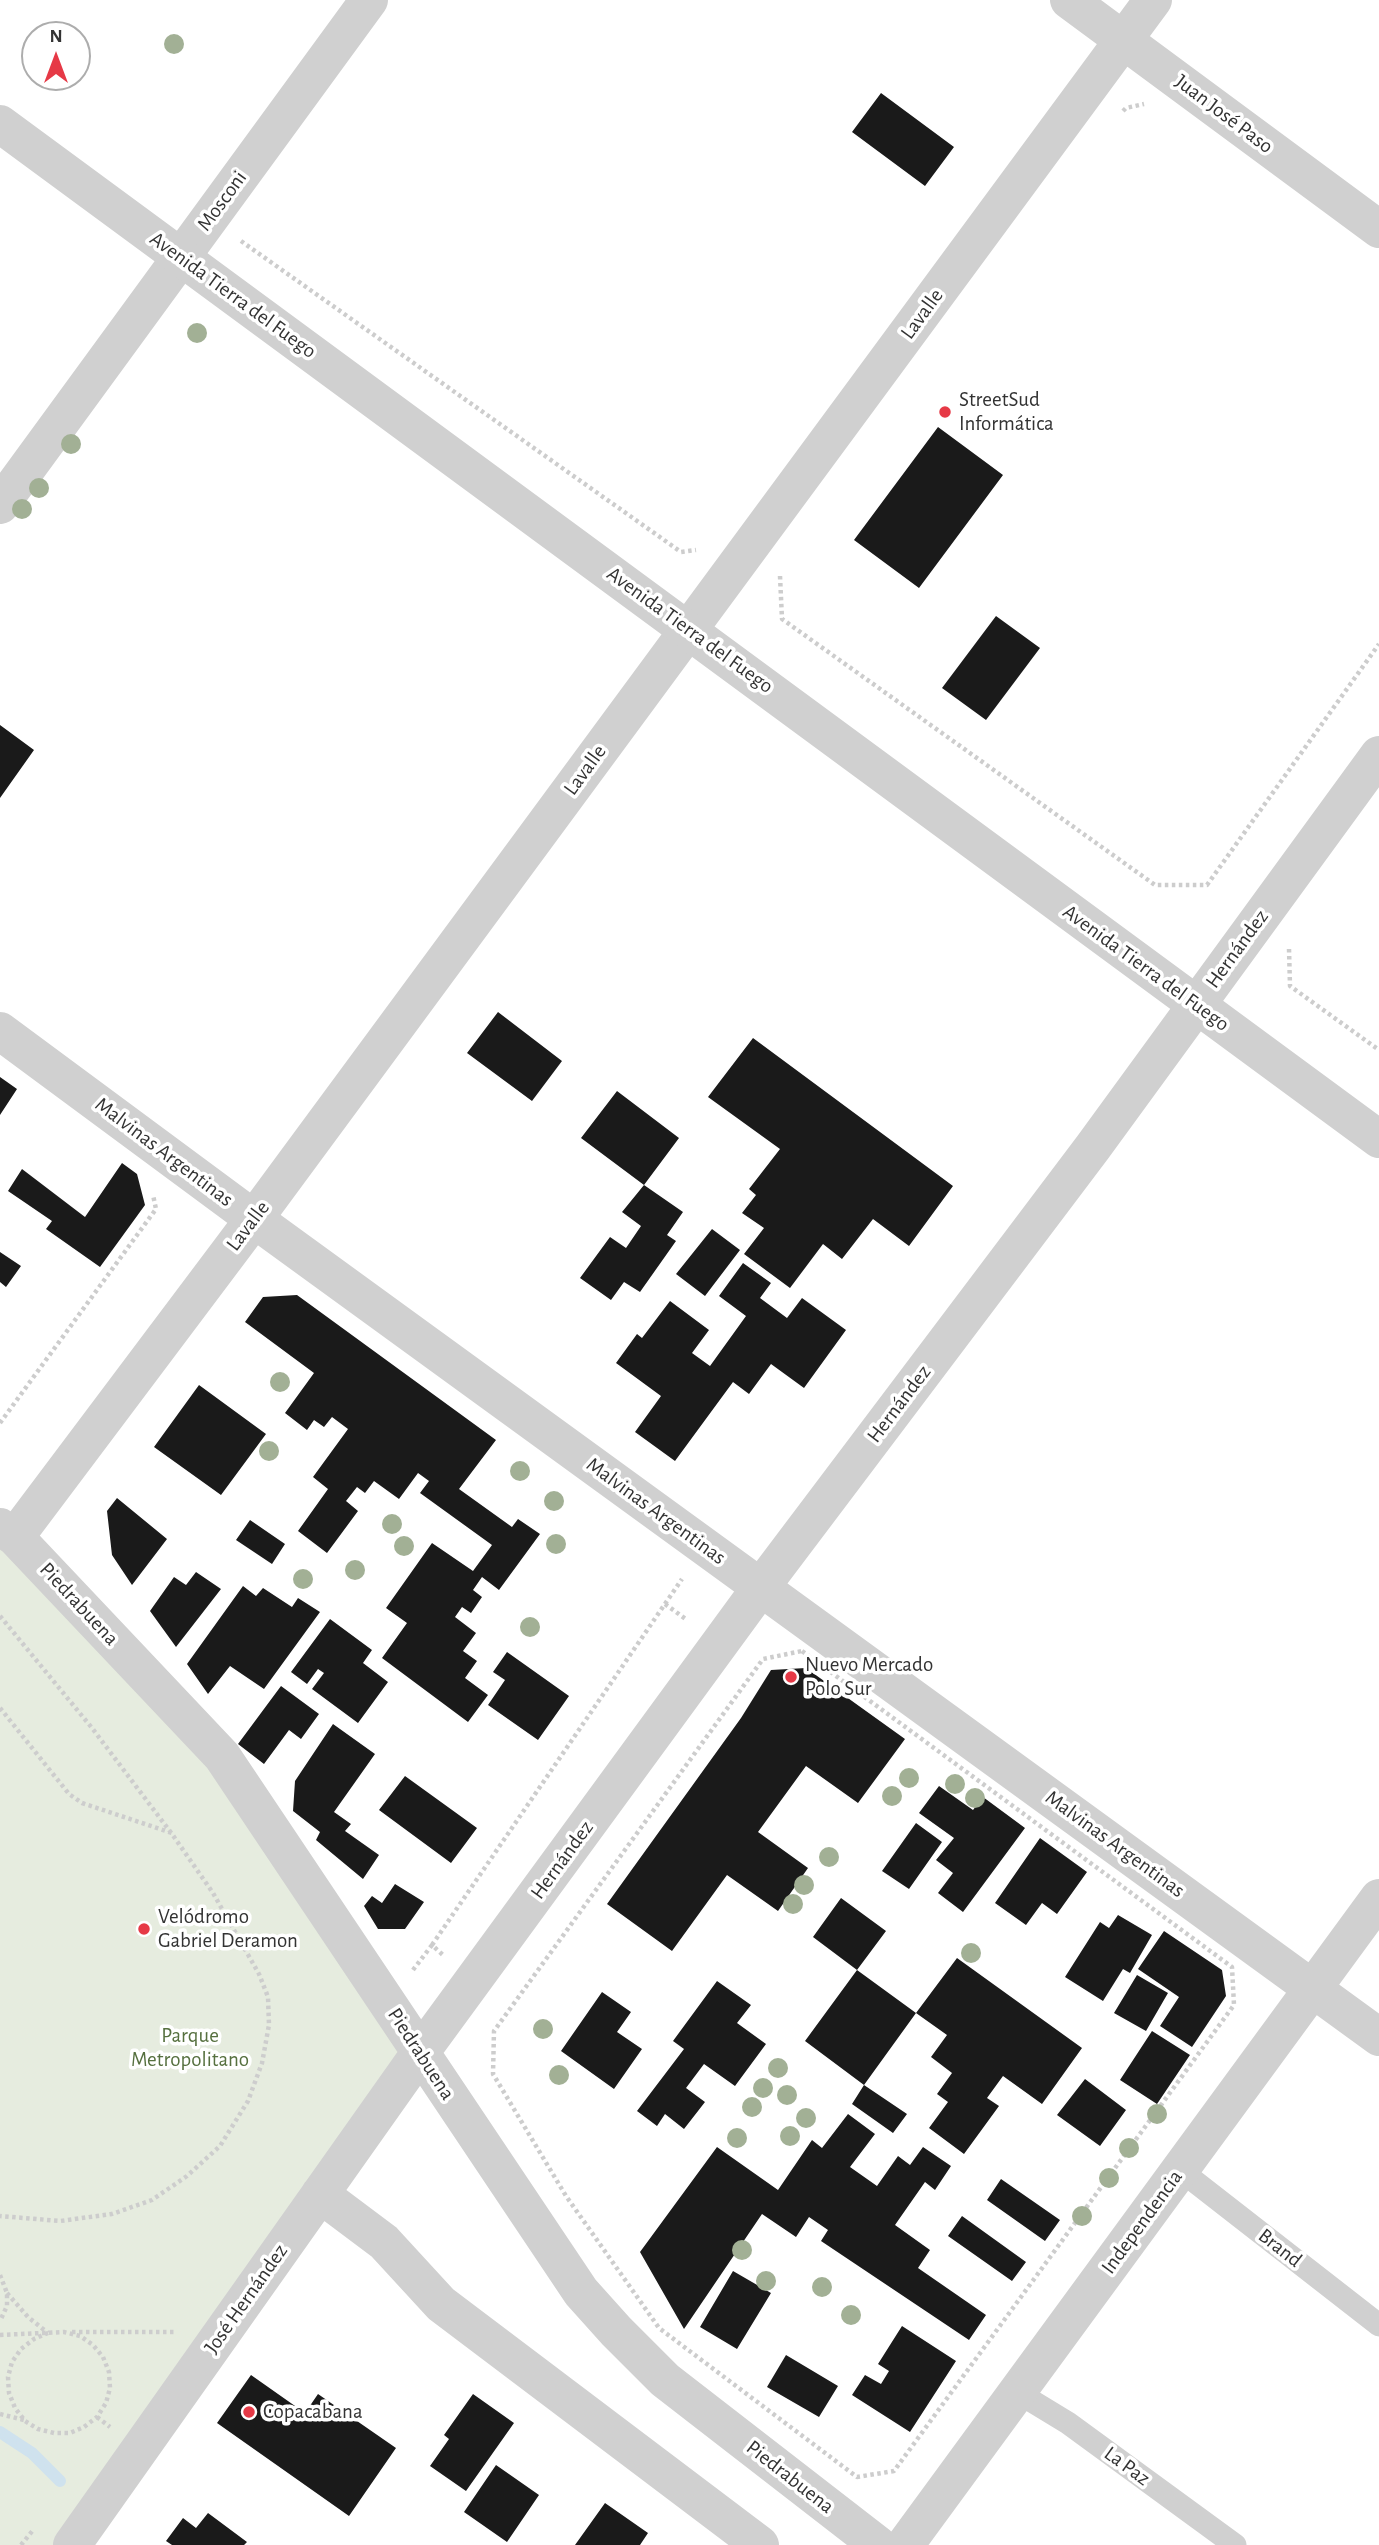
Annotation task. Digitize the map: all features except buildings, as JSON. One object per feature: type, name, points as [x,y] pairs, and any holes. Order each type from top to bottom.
[{"type":"street","name":"Mosconi","points":[[0,505],[369,0]]},
{"type":"street","name":"Juan José Paso","points":[[1069,0],[1379,229]]},
{"type":"street","name":"Lavalle","points":[[8,1532],[254,1219],[1153,0]]},
{"type":"street","name":"Avenida Tierra del Fuego","points":[[0,124],[1379,1139]]},
{"type":"street","name":"Hernández","points":[[420,2053],[761,1587],[1093,1147],[1379,755]]},
{"type":"street","name":"Malvinas Argentinas","points":[[0,1031],[254,1219],[1379,2037]]},
{"type":"street","name":"Piedrabuena","points":[[8,1532],[222,1756],[581,2292],[665,2380],[878,2545]]},
{"type":"street","name":"Independencia","points":[[905,2545],[1379,1898]]},
{"type":"street","name":"José Hernández","points":[[72,2545],[420,2053]]},
{"type":"street","points":[[320,2194],[384,2242],[441,2304],[760,2545]]},
{"type":"lane","name":"Brand","points":[[1180,2170],[1379,2325]]},
{"type":"lane","name":"La Paz","points":[[1017,2392],[1068,2423],[1235,2545]]},
{"type":"path","points":[[1117,119],[1126,108],[1146,103]]},
{"type":"path","points":[[237,238],[681,552],[702,549]]},
{"type":"path","points":[[779,568],[782,619],[1155,885],[1207,885],[1379,644]]},
{"type":"path","points":[[1288,937],[1290,986],[1379,1049]]},
{"type":"path","points":[[0,1423],[156,1209],[151,1186]]},
{"type":"path","points":[[432,1945],[682,1579],[681,1570]]},
{"type":"path","points":[[0,1616],[92,1728],[173,1834],[213,1893],[259,1974],[268,1997],[269,2025],[267,2043],[248,2101],[220,2146],[187,2176],[152,2200],[113,2214],[60,2221],[0,2216]]},
{"type":"path","points":[[803,1651],[1232,1967],[1234,2005],[894,2471],[857,2477],[659,2328],[566,2196],[493,2074],[494,2031],[763,1659],[803,1651]]},
{"type":"path","points":[[0,1708],[69,1794],[82,1803],[173,1834]]},
{"type":"path","points":[[0,2275],[7,2292],[29,2317],[48,2333]]},
{"type":"path","points":[[0,2321],[7,2306],[7,2292]]},
{"type":"path","points":[[0,2414],[25,2421],[46,2431],[69,2433],[84,2427],[97,2417],[106,2403],[110,2388],[109,2372],[103,2357],[93,2345],[80,2336],[64,2332]]},
{"type":"path","points":[[0,2335],[184,2332]]},
{"type":"path","points":[[25,2421],[15,2408],[9,2393],[8,2377],[12,2362],[21,2349],[48,2333]]},
{"type":"path","points":[[97,2417],[111,2428]]},
{"type":"green space","name":"Parque Metropolitano","points":[[0,1527],[222,1756],[420,2053],[72,2545],[0,2545]]},
{"type":"waterway","points":[[0,2432],[32,2453],[60,2481]]},
{"type":"place","name":"StreetSud Informática","points":[[945,412]]},
{"type":"place","name":"Nuevo Mercado Polo Sur","points":[[791,1677]]},
{"type":"place","name":"Velódromo Gabriel Deramon","points":[[144,1929]]},
{"type":"place","name":"Copacabana","points":[[249,2412]]}]
